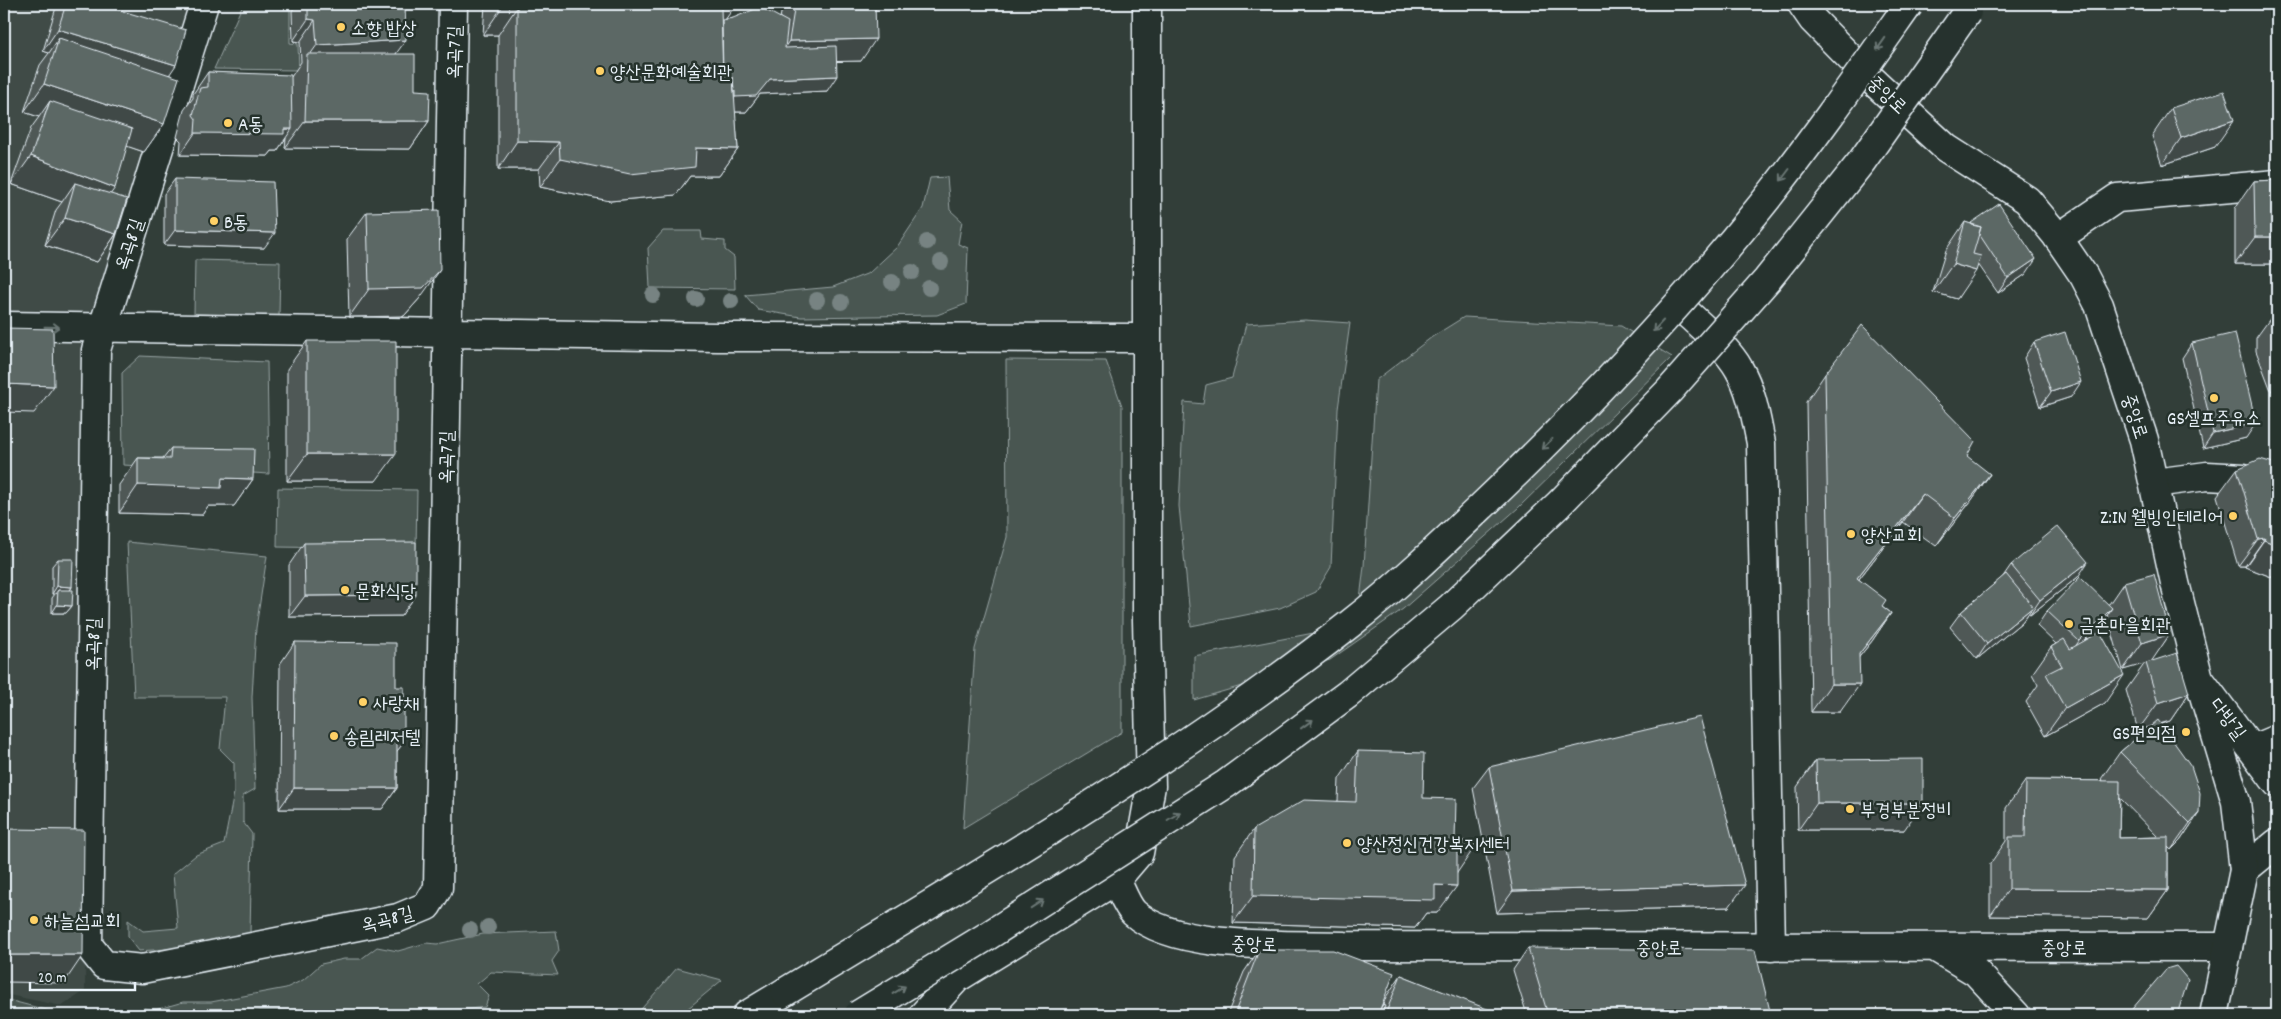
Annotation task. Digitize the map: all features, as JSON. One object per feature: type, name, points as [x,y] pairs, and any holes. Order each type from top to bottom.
[{"type":"main road","name":"옥곡8길","points":[[204,4],[96,350],[88,945],[104,965],[142,969],[398,918],[426,906]]},
{"type":"main road","name":"옥곡7길","points":[[426,906],[438,888],[454,4]]},
{"type":"main road","points":[[924,1015],[957,978],[1116,880],[1139,853],[1151,786],[1146,611],[1147,4]]},
{"type":"main road","name":"중앙로","points":[[1802,4],[1813,20],[1870,78],[1939,141],[2027,200],[2058,238],[2084,276],[2099,305],[2144,440],[2199,678],[2236,802],[2244,870],[2214,1015]]},
{"type":"main road","points":[[747,1015],[1076,816],[1220,721],[1353,621],[1451,535],[1559,433],[1668,316],[1761,206],[1846,94],[1909,4]]},
{"type":"main road","points":[[858,1015],[986,937],[1226,784],[1348,694],[1451,607],[1558,505],[1669,391],[1767,280],[1862,161],[1970,8]]},
{"type":"main road","points":[[2058,238],[2117,198],[2277,184]]},
{"type":"main road","points":[[1686,313],[1709,334],[1739,368],[1753,405],[1761,443],[1771,947]]},
{"type":"main road","points":[[4,326],[447,333],[1146,338]]},
{"type":"main road","points":[[2154,482],[2207,476],[2244,478],[2277,488]]},
{"type":"main road","name":"다방길","points":[[2199,678],[2277,783]]},
{"type":"main road","points":[[2253,749],[2277,739]]},
{"type":"main road","points":[[2244,870],[2277,843]]},
{"type":"main road","name":"중앙로","points":[[1116,880],[1134,912],[1163,929],[1203,941],[1345,946],[2228,947]]},
{"type":"main road","points":[[1935,947],[1976,972],[2016,1015]]},
{"type":"shaded area","points":[[4,4],[198,4],[98,321],[4,320]]},
{"type":"shaded area","points":[[243,4],[295,4],[295,9],[290,9],[290,43],[298,44],[299,70],[214,69]]},
{"type":"shaded area","points":[[947,177],[950,210],[962,221],[958,244],[968,248],[966,304],[937,315],[801,317],[758,310],[745,295],[833,287],[869,273],[897,247],[923,208],[930,178]]},
{"type":"shaded area","points":[[663,231],[701,231],[702,239],[725,241],[725,250],[734,257],[735,289],[650,288],[648,248]]},
{"type":"shaded area","points":[[195,260],[280,262],[279,316],[194,314]]},
{"type":"shaded area","points":[[1464,317],[1621,326],[1672,357],[1518,508],[1403,609],[1330,660],[1194,700],[1194,656],[1324,631],[1360,599],[1364,566],[1376,380],[1432,337]]},
{"type":"shaded area","points":[[1305,320],[1350,323],[1338,409],[1331,567],[1316,592],[1280,608],[1191,626],[1179,506],[1184,402],[1203,404],[1206,385],[1232,378],[1246,324]]},
{"type":"shaded area","points":[[4,332],[94,335],[91,348],[85,991],[62,1006],[4,994]]},
{"type":"shaded area","points":[[140,356],[267,362],[269,474],[123,465],[122,373]]},
{"type":"shaded area","points":[[1006,360],[1106,361],[1122,406],[1122,732],[963,828],[975,649],[1007,537]]},
{"type":"shaded area","points":[[278,488],[417,490],[416,549],[277,547]]},
{"type":"shaded area","points":[[127,542],[267,556],[256,628],[252,697],[255,789],[243,796],[243,822],[252,834],[250,934],[195,947],[139,951],[128,937],[128,920],[143,931],[178,928],[173,874],[196,855],[224,844],[234,793],[234,763],[220,749],[225,697],[134,697]]},
{"type":"shaded area","points":[[556,931],[559,951],[552,961],[558,975],[491,972],[477,984],[489,996],[485,1007],[470,1009],[260,1011],[243,1015],[126,1015],[145,1008],[155,1010],[183,1002],[211,1002],[286,988],[303,980],[321,964],[344,959],[361,959],[377,947],[398,951],[426,943],[437,944],[483,934]]},
{"type":"shaded area","points":[[677,968],[722,980],[680,1015],[636,1015]]},
{"type":"shaded area","points":[[4,999],[66,1015],[4,1015]]},
{"type":"building","points":[[66,4],[110,4],[109,7],[186,30],[176,65],[58,29]]},
{"type":"building","points":[[308,4],[405,4],[406,40],[317,45],[315,20],[308,19]]},
{"type":"building","name":"양산문화예술회관","points":[[502,4],[735,4],[735,6],[721,8],[723,78],[733,78],[738,149],[696,148],[695,167],[630,174],[560,159],[559,142],[517,141],[517,7],[502,7]]},
{"type":"building","points":[[795,4],[875,4],[876,39],[789,41]]},
{"type":"building","points":[[760,7],[788,22],[785,48],[836,46],[837,76],[770,79],[756,96],[735,97],[733,78],[723,78],[722,20],[733,18]]},
{"type":"building","points":[[59,38],[179,78],[164,124],[44,84]]},
{"type":"building","points":[[307,54],[415,54],[415,90],[430,91],[429,121],[305,121]]},
{"type":"building","points":[[208,72],[291,75],[292,129],[284,129],[284,134],[195,133],[196,119],[193,115],[200,88],[208,87]]},
{"type":"building","points":[[2224,91],[2234,120],[2181,138],[2171,108]]},
{"type":"building","points":[[50,101],[132,129],[115,188],[31,156]]},
{"type":"building","name":"B동","points":[[175,179],[273,182],[275,233],[175,230]]},
{"type":"building","points":[[2277,180],[2277,237],[2255,237],[2254,181]]},
{"type":"building","points":[[75,183],[127,199],[116,234],[65,218]]},
{"type":"building","points":[[1999,204],[2036,259],[2008,278],[1979,234],[1981,227],[1971,223]]},
{"type":"building","points":[[439,210],[440,270],[423,288],[369,289],[367,212]]},
{"type":"building","points":[[1965,222],[1981,227],[1973,254],[1981,256],[1976,271],[1953,264]]},
{"type":"building","points":[[2277,309],[2277,328],[2276,310]]},
{"type":"building","name":"양산교회","points":[[1862,325],[1975,441],[1967,456],[1990,474],[1955,518],[1923,494],[1857,578],[1886,600],[1882,606],[1891,613],[1859,654],[1860,684],[1831,684],[1825,374]]},
{"type":"building","points":[[4,328],[53,329],[54,386],[4,384]]},
{"type":"building","points":[[2065,332],[2081,382],[2051,392],[2034,342]]},
{"type":"building","name":"GS셀프주유소","points":[[2235,333],[2256,423],[2213,433],[2192,343]]},
{"type":"building","points":[[307,341],[396,341],[396,454],[307,454]]},
{"type":"building","points":[[171,448],[254,449],[253,479],[222,478],[221,488],[138,485],[138,458],[170,459]]},
{"type":"building","points":[[2260,459],[2277,464],[2277,545],[2264,540],[2265,538],[2258,539],[2237,469]]},
{"type":"building","points":[[2058,526],[2088,562],[2040,600],[2011,565]]},
{"type":"building","points":[[416,542],[416,595],[305,596],[304,543]]},
{"type":"building","points":[[58,559],[73,559],[72,587],[57,586]]},
{"type":"building","points":[[2006,574],[2033,607],[1987,644],[1961,612]]},
{"type":"building","points":[[2154,574],[2170,634],[2142,643],[2124,582]]},
{"type":"building","points":[[2080,577],[2112,608],[2079,641],[2047,611]]},
{"type":"building","points":[[58,590],[73,590],[72,606],[57,605]]},
{"type":"building","points":[[2100,632],[2124,675],[2065,708],[2046,674],[2062,666],[2051,647],[2064,639],[2070,649]]},
{"type":"building","name":"송림레저텔","points":[[295,642],[396,643],[396,687],[404,687],[404,742],[397,742],[397,788],[294,788]]},
{"type":"building","points":[[2177,653],[2189,693],[2158,703],[2146,663]]},
{"type":"building","points":[[1700,717],[1745,885],[1513,891],[1489,767]]},
{"type":"building","points":[[2158,720],[2191,766],[2200,793],[2199,813],[2190,823],[2120,752]]},
{"type":"building","name":"양산정신건강복지센터","points":[[1358,751],[1424,753],[1423,798],[1456,799],[1455,841],[1474,841],[1474,848],[1457,848],[1457,886],[1435,885],[1435,900],[1253,896],[1254,829],[1304,800],[1356,802]]},
{"type":"building","points":[[1923,759],[1923,803],[1817,803],[1816,760]]},
{"type":"building","points":[[2026,780],[2120,781],[2119,838],[2168,837],[2168,890],[2009,889],[2009,837],[2025,837]]},
{"type":"building","points":[[4,829],[84,830],[83,955],[4,955]]},
{"type":"building","points":[[1528,948],[1755,950],[1771,1015],[1548,1015]]},
{"type":"building","points":[[1259,950],[1333,950],[1394,973],[1378,1015],[1234,1015]]},
{"type":"building","points":[[2176,966],[2188,980],[2177,1015],[2127,1015],[2166,969]]},
{"type":"building","points":[[1401,975],[1500,1014],[1500,1015],[1385,1015]]},
{"type":"building","points":[[1382,1005],[1385,1006],[1381,1015],[1378,1015]]},
{"type":"place","name":"소향 밥상","points":[[341,27]]},
{"type":"place","name":"양산문화예술회관","points":[[600,71]]},
{"type":"place","name":"A동","points":[[228,123]]},
{"type":"place","name":"B동","points":[[214,221]]},
{"type":"place","name":"GS셀프주유소","points":[[2214,398]]},
{"type":"place","name":"Z:IN 웰빙인테리어","points":[[2233,516]]},
{"type":"place","name":"양산교회","points":[[1851,534]]},
{"type":"place","name":"문화식당","points":[[345,590]]},
{"type":"place","name":"금촌마을회관","points":[[2069,624]]},
{"type":"place","name":"사랑채","points":[[363,702]]},
{"type":"place","name":"GS편의점","points":[[2186,732]]},
{"type":"place","name":"송림레저텔","points":[[334,736]]},
{"type":"place","name":"부경부분정비","points":[[1850,809]]},
{"type":"place","name":"양산정신건강복지센터","points":[[1347,843]]},
{"type":"place","name":"하늘섬교회","points":[[34,920]]}]
